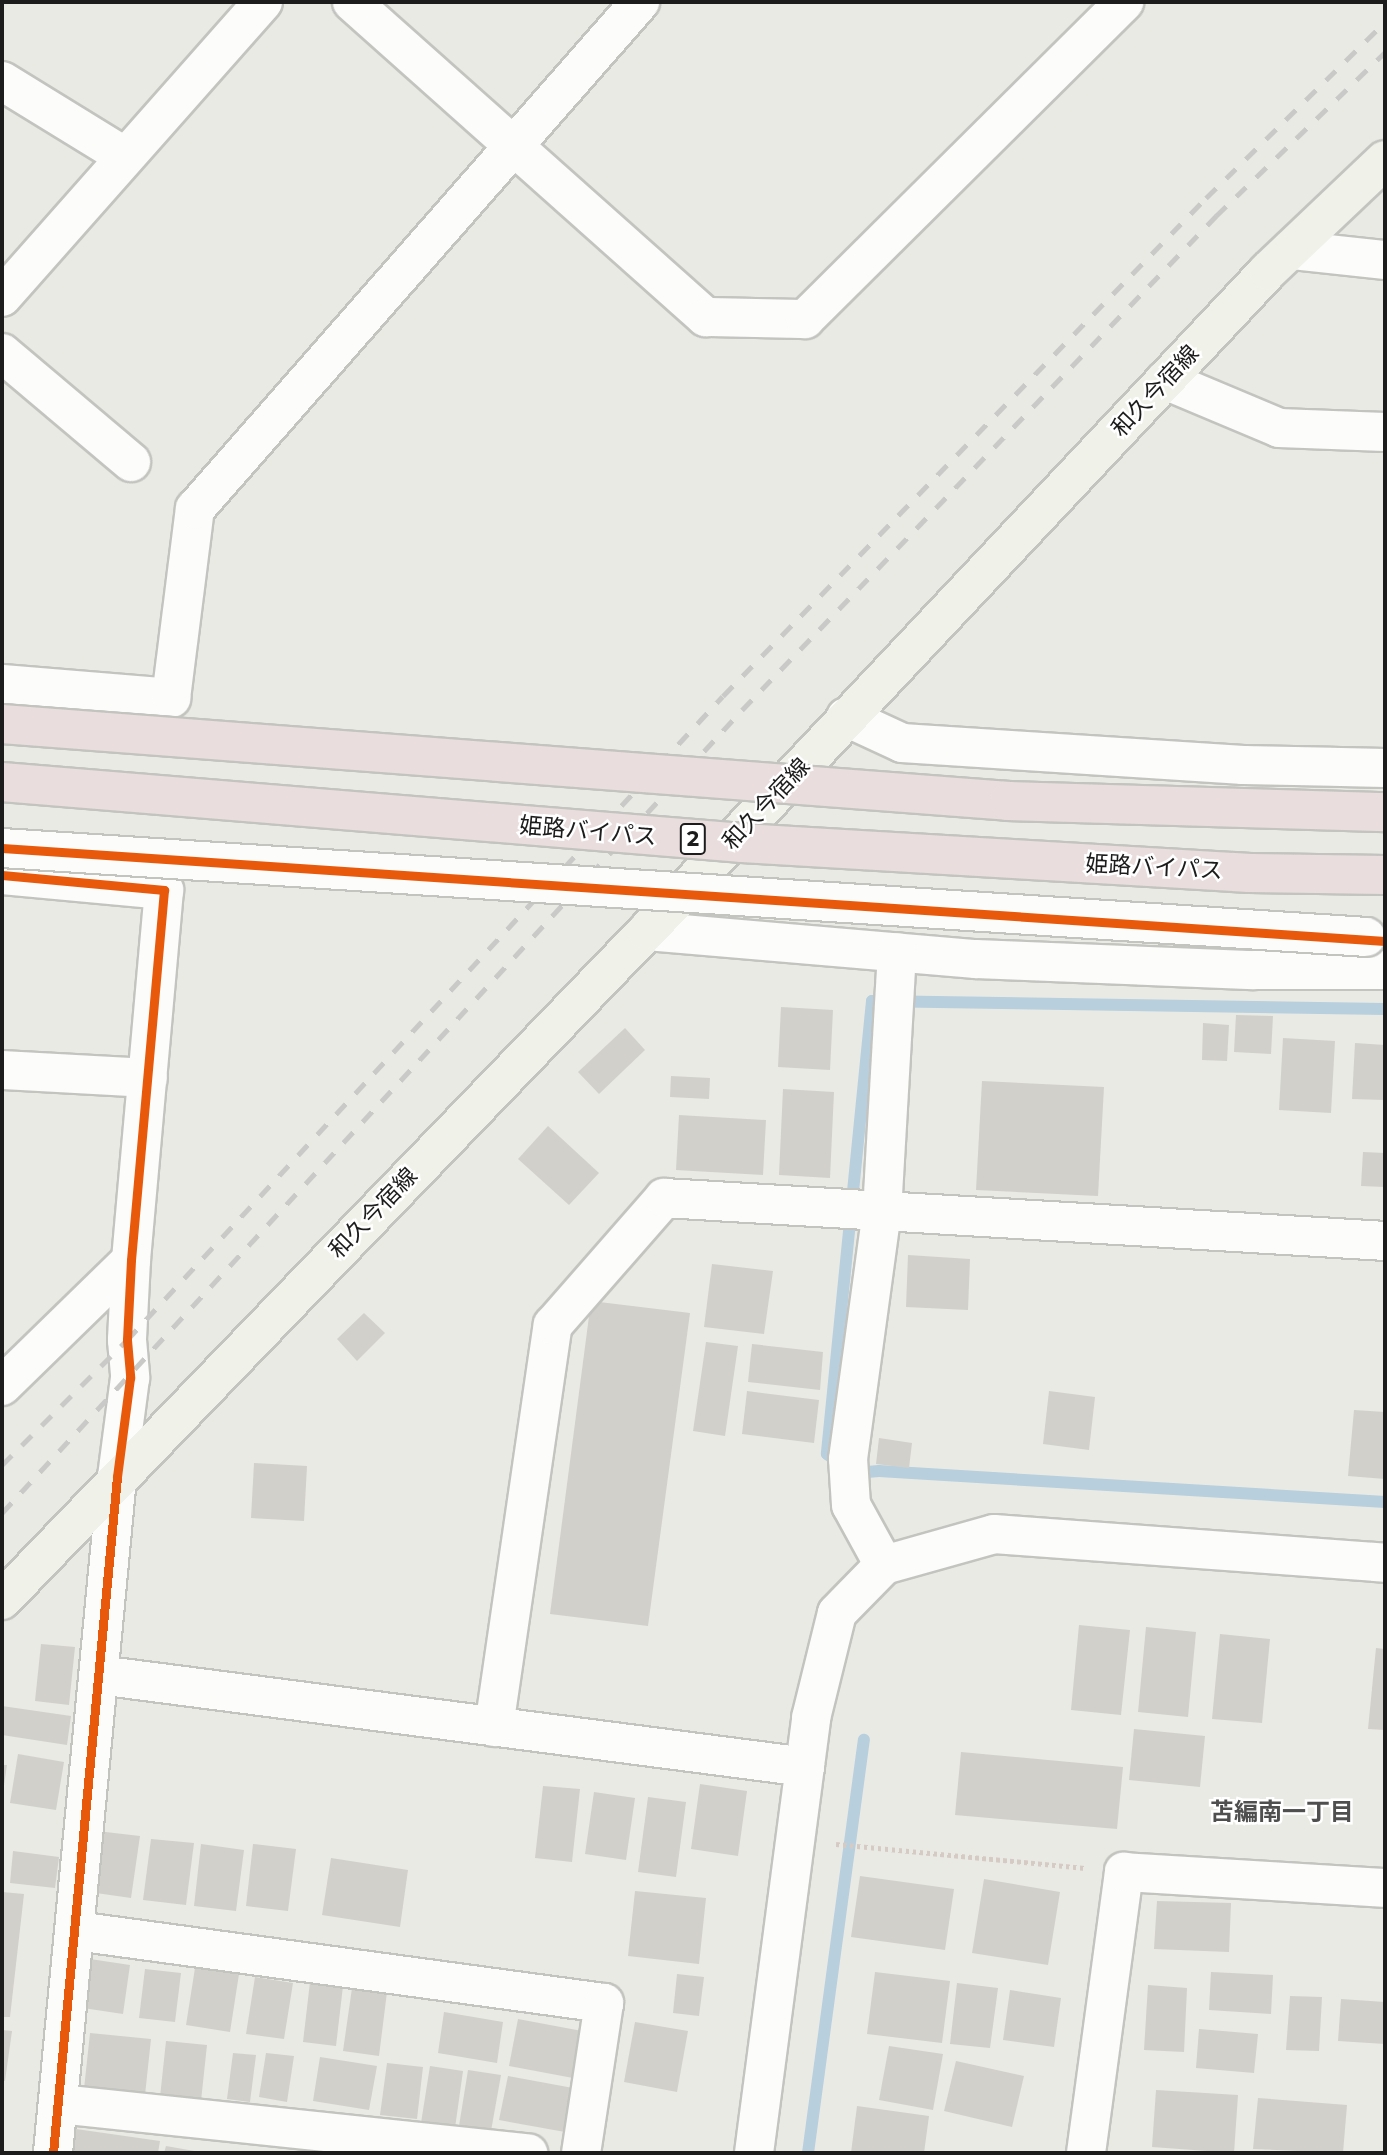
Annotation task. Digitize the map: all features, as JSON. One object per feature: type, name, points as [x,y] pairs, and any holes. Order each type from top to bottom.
[{"type":"highway","points":[[2,724],[1009,801],[1385,812]]},
{"type":"highway","name":"姫路バイパス","points":[[2,782],[742,843],[1250,873],[1385,876]]},
{"type":"main road","name":"和久今宿線","points":[[2,1600],[117,1477],[647,931],[1165,380],[1290,250],[1385,160]]},
{"type":"street","points":[[2,297],[263,2]]},
{"type":"street","points":[[352,2],[706,317],[805,318],[1124,2]]},
{"type":"street","points":[[2,684],[171,698],[195,509],[640,2]]},
{"type":"street","points":[[2,81],[124,156]]},
{"type":"street","points":[[1290,250],[1385,260]]},
{"type":"street","points":[[2,353],[131,462]]},
{"type":"street","points":[[1165,380],[1279,428],[1385,432]]},
{"type":"street","points":[[846,718],[902,743],[1243,765],[1385,768]]},
{"type":"street","points":[[2,848],[1376,939]]},
{"type":"street","points":[[2,875],[164,890],[131,1260],[127,1340],[130,1378],[117,1477],[53,2153]]},
{"type":"street","points":[[647,931],[897,953],[1254,970],[1385,970]]},
{"type":"street","points":[[884,1564],[851,1505],[848,1459],[882,1212],[897,953]]},
{"type":"street","points":[[2,1070],[148,1078]]},
{"type":"street","points":[[494,1727],[553,1325],[664,1198],[1385,1241]]},
{"type":"street","points":[[2,1386],[131,1260]]},
{"type":"street","points":[[754,2153],[811,1718],[837,1613],[884,1564],[994,1534],[1385,1563]]},
{"type":"street","points":[[99,1675],[804,1767]]},
{"type":"street","points":[[1086,2153],[1124,1872],[1385,1888]]},
{"type":"street","points":[[76,1931],[604,2003],[581,2153]]},
{"type":"street","points":[[59,2104],[528,2153]]},
{"type":"path","points":[[796,1840],[1124,1872]]},
{"type":"building","points":[[781,1007],[833,1010],[830,1070],[778,1067]]},
{"type":"building","points":[[1236,1015],[1273,1016],[1271,1054],[1234,1052]]},
{"type":"building","points":[[1203,1023],[1229,1025],[1227,1061],[1202,1060]]},
{"type":"building","points":[[625,1028],[645,1050],[599,1094],[578,1072]]},
{"type":"building","points":[[1283,1038],[1335,1041],[1331,1113],[1279,1110]]},
{"type":"building","points":[[1355,1043],[1385,1045],[1385,1100],[1352,1099]]},
{"type":"building","points":[[671,1076],[710,1078],[709,1099],[670,1097]]},
{"type":"building","points":[[982,1081],[1104,1087],[1098,1196],[976,1190]]},
{"type":"building","points":[[783,1089],[834,1092],[830,1178],[779,1175]]},
{"type":"building","points":[[679,1115],[766,1120],[763,1175],[676,1170]]},
{"type":"building","points":[[548,1126],[599,1173],[569,1205],[518,1159]]},
{"type":"building","points":[[1363,1152],[1385,1153],[1385,1187],[1361,1186]]},
{"type":"building","points":[[908,1255],[970,1259],[968,1310],[906,1307]]},
{"type":"building","points":[[712,1264],[773,1271],[764,1334],[704,1327]]},
{"type":"building","points":[[591,1301],[690,1313],[648,1626],[550,1614]]},
{"type":"building","points":[[364,1313],[385,1333],[357,1361],[337,1339]]},
{"type":"building","points":[[706,1342],[738,1346],[725,1436],[693,1431]]},
{"type":"building","points":[[752,1344],[823,1352],[820,1390],[748,1382]]},
{"type":"building","points":[[747,1391],[819,1400],[814,1443],[742,1434]]},
{"type":"building","points":[[1049,1391],[1095,1397],[1089,1450],[1043,1444]]},
{"type":"building","points":[[1354,1410],[1385,1412],[1385,1479],[1348,1476]]},
{"type":"building","points":[[879,1438],[912,1443],[909,1468],[876,1464]]},
{"type":"building","points":[[254,1463],[307,1466],[304,1521],[251,1518]]},
{"type":"building","points":[[1079,1625],[1130,1630],[1121,1715],[1071,1710]]},
{"type":"building","points":[[1146,1627],[1196,1632],[1188,1717],[1138,1712]]},
{"type":"building","points":[[1220,1634],[1270,1639],[1262,1723],[1212,1719]]},
{"type":"building","points":[[41,1644],[75,1647],[69,1705],[35,1701]]},
{"type":"building","points":[[1376,1648],[1385,1649],[1385,1730],[1368,1729]]},
{"type":"building","points":[[2,1706],[71,1716],[67,1745],[2,1735]]},
{"type":"building","points":[[1134,1729],[1205,1736],[1200,1787],[1129,1780]]},
{"type":"building","points":[[961,1752],[1123,1767],[1117,1829],[955,1815]]},
{"type":"building","points":[[18,1754],[64,1762],[56,1810],[10,1803]]},
{"type":"building","points":[[2,1765],[7,1765],[3,1792],[2,1791]]},
{"type":"building","points":[[700,1784],[747,1791],[738,1856],[691,1849]]},
{"type":"building","points":[[543,1786],[580,1789],[572,1862],[535,1858]]},
{"type":"building","points":[[594,1792],[635,1798],[626,1860],[585,1854]]},
{"type":"building","points":[[648,1797],[686,1802],[676,1877],[638,1872]]},
{"type":"building","points":[[97,1831],[140,1836],[131,1898],[89,1892]]},
{"type":"building","points":[[151,1839],[194,1843],[186,1905],[143,1900]]},
{"type":"building","points":[[201,1844],[244,1850],[236,1911],[194,1906]]},
{"type":"building","points":[[253,1844],[296,1849],[288,1911],[246,1906]]},
{"type":"building","points":[[13,1851],[59,1857],[55,1888],[10,1883]]},
{"type":"building","points":[[331,1858],[408,1870],[400,1927],[322,1915]]},
{"type":"building","points":[[860,1876],[954,1889],[945,1950],[851,1937]]},
{"type":"building","points":[[984,1879],[1060,1892],[1048,1965],[972,1953]]},
{"type":"building","points":[[635,1891],[706,1898],[699,1964],[628,1956]]},
{"type":"building","points":[[2,1892],[24,1894],[10,2017],[2,2017]]},
{"type":"building","points":[[1157,1901],[1231,1903],[1229,1952],[1154,1949]]},
{"type":"building","points":[[90,1959],[130,1965],[123,2014],[83,2008]]},
{"type":"building","points":[[195,1968],[239,1974],[230,2032],[186,2025]]},
{"type":"building","points":[[145,1969],[181,1973],[175,2022],[139,2018]]},
{"type":"building","points":[[875,1972],[950,1981],[942,2043],[867,2034]]},
{"type":"building","points":[[1211,1972],[1273,1975],[1271,2014],[1209,2010]]},
{"type":"building","points":[[677,1974],[704,1977],[699,2016],[673,2013]]},
{"type":"building","points":[[255,1977],[293,1983],[284,2039],[246,2034]]},
{"type":"building","points":[[310,1982],[343,1986],[336,2046],[303,2042]]},
{"type":"building","points":[[957,1983],[998,1988],[990,2048],[950,2044]]},
{"type":"building","points":[[1148,1985],[1187,1988],[1184,2052],[1144,2050]]},
{"type":"building","points":[[352,1988],[387,1992],[379,2056],[343,2051]]},
{"type":"building","points":[[1010,1990],[1061,1998],[1054,2047],[1003,2040]]},
{"type":"building","points":[[1290,1996],[1322,1997],[1319,2051],[1286,2050]]},
{"type":"building","points":[[1341,1999],[1385,2002],[1385,2044],[1338,2041]]},
{"type":"building","points":[[444,2012],[503,2022],[497,2063],[438,2053]]},
{"type":"building","points":[[518,2019],[582,2031],[573,2078],[509,2066]]},
{"type":"building","points":[[635,2022],[688,2031],[677,2092],[624,2082]]},
{"type":"building","points":[[1199,2029],[1258,2034],[1254,2073],[1196,2068]]},
{"type":"building","points":[[2,2030],[12,2031],[5,2081],[2,2080]]},
{"type":"building","points":[[90,2033],[151,2039],[145,2095],[84,2089]]},
{"type":"building","points":[[166,2041],[207,2045],[201,2101],[160,2097]]},
{"type":"building","points":[[889,2046],[943,2054],[933,2110],[879,2100]]},
{"type":"building","points":[[233,2053],[256,2055],[250,2102],[227,2099]]},
{"type":"building","points":[[266,2053],[294,2056],[287,2102],[259,2097]]},
{"type":"building","points":[[320,2057],[377,2066],[369,2110],[313,2101]]},
{"type":"building","points":[[956,2061],[1024,2076],[1012,2127],[944,2111]]},
{"type":"building","points":[[387,2063],[423,2067],[417,2119],[380,2115]]},
{"type":"building","points":[[430,2066],[463,2071],[455,2128],[421,2123]]},
{"type":"building","points":[[468,2070],[501,2075],[491,2131],[459,2126]]},
{"type":"building","points":[[508,2076],[573,2088],[565,2132],[499,2120]]},
{"type":"building","points":[[1156,2090],[1238,2095],[1234,2153],[1152,2147]]},
{"type":"building","points":[[1258,2098],[1347,2105],[1343,2153],[1253,2149]]},
{"type":"building","points":[[857,2106],[929,2116],[924,2153],[851,2153]]},
{"type":"building","points":[[76,2129],[160,2141],[158,2153],[73,2153]]},
{"type":"building","points":[[166,2146],[200,2152],[200,2153],[164,2153]]},
{"type":"waterway","points":[[1385,1009],[872,1001],[827,1454],[855,1473],[879,1471],[1385,1502]]},
{"type":"waterway","points":[[808,2153],[864,1740]]},
{"type":"railway","points":[[2,1465],[127,1340],[723,696],[1206,198],[1385,22]]},
{"type":"railway","points":[[2,1513],[742,710],[1216,216],[1385,52]]},
{"type":"cycle path","points":[[2,848],[1385,941]]},
{"type":"cycle path","points":[[2,875],[164,890],[131,1260],[127,1340],[130,1378],[117,1477],[53,2153]]},
{"type":"district","name":"苫編南一丁目","points":[[1282,1812]]}]
